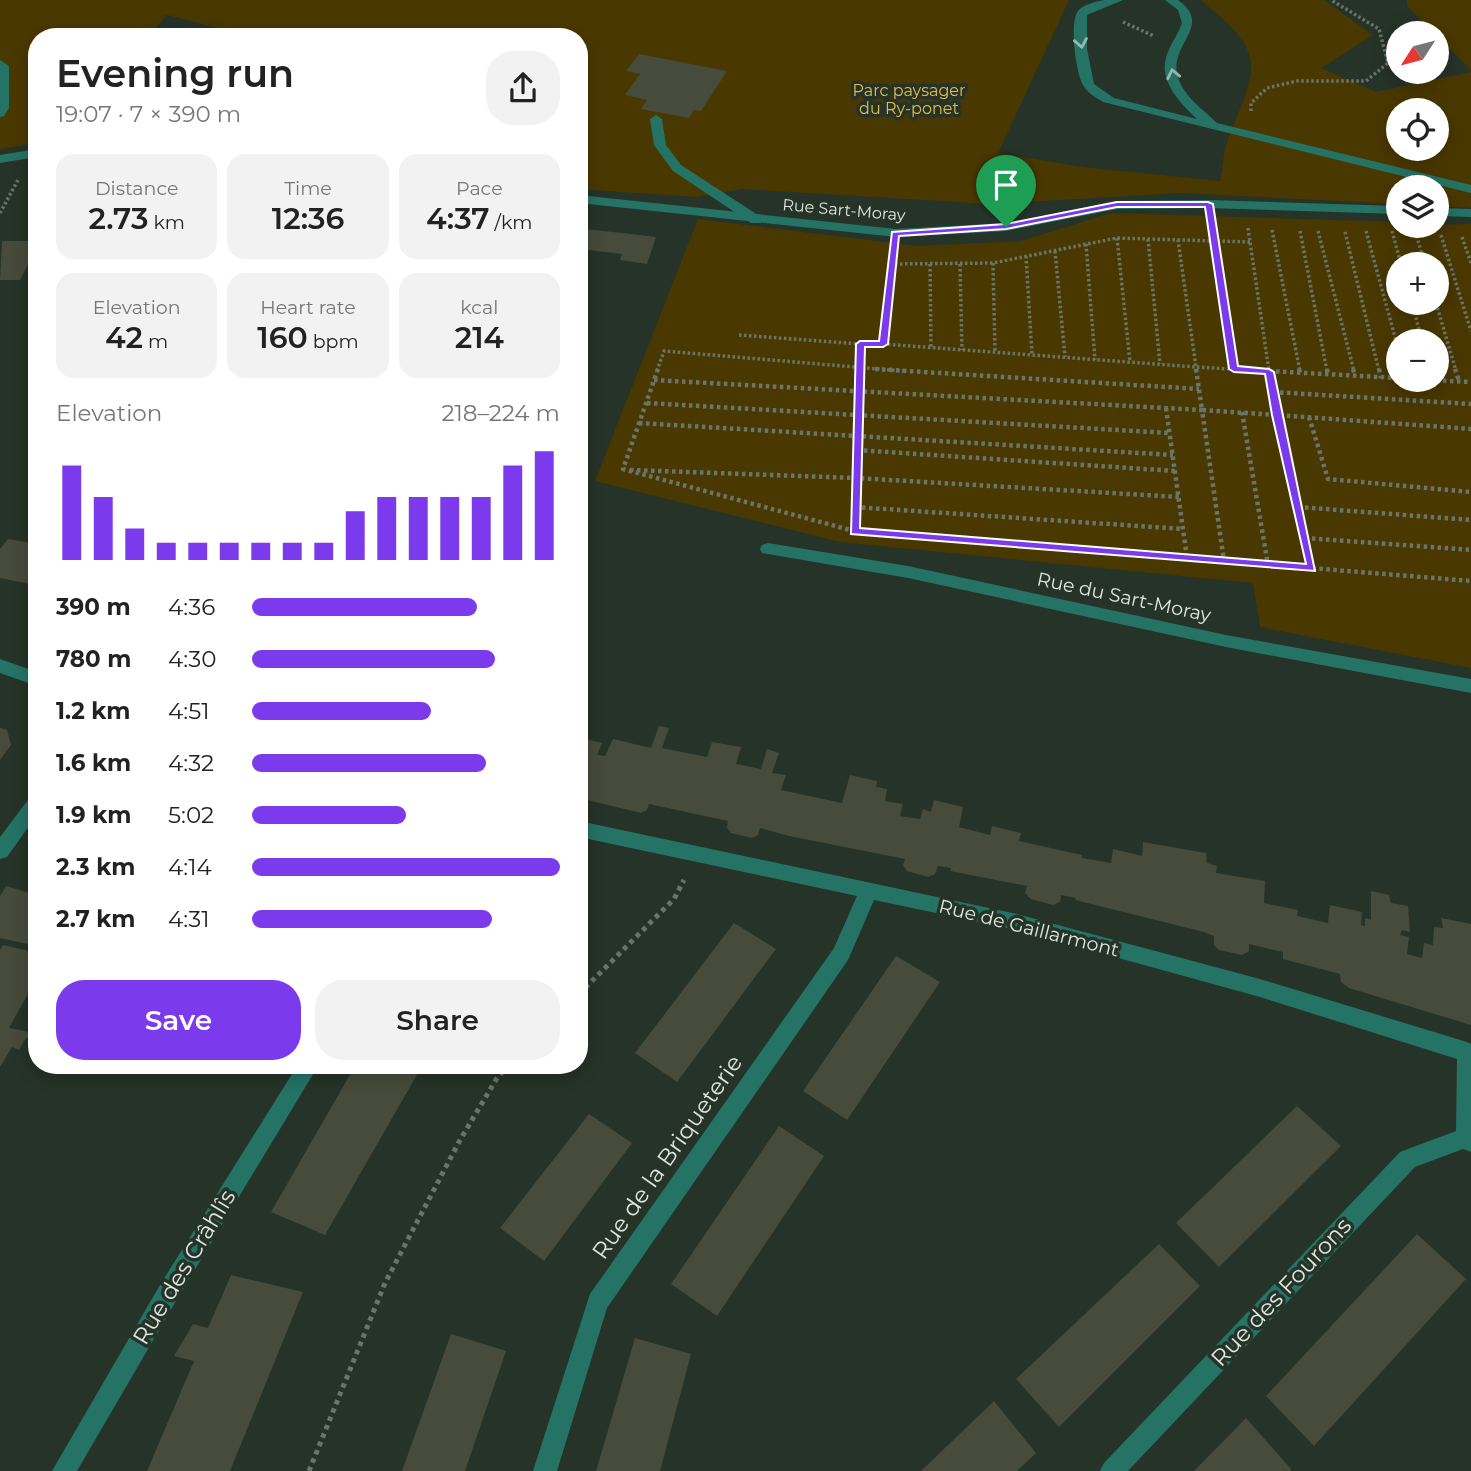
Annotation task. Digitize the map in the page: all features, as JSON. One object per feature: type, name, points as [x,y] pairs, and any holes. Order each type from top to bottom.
[{"type":"street","points":[[1117,0],[1081,15],[1083,73],[1088,85],[1110,101],[1471,189]]},
{"type":"street","points":[[1171,0],[1182,7],[1188,17],[1187,27],[1176,46],[1170,66],[1173,81],[1196,113],[1213,127]]},
{"type":"street","points":[[0,63],[3,66],[4,108],[0,113]]},
{"type":"street","points":[[656,120],[660,145],[677,168],[757,220]]},
{"type":"street","points":[[0,159],[28,155]]},
{"type":"street","name":"Rue Sart-Moray","points":[[588,200],[895,233],[1006,227],[1117,205],[1208,204],[1386,210]]},
{"type":"street","points":[[1449,212],[1471,213]]},
{"type":"street","name":"Rue du Sart-Moray","points":[[768,549],[908,572],[1226,641],[1471,686]]},
{"type":"street","points":[[0,666],[28,676]]},
{"type":"street","points":[[0,851],[28,813]]},
{"type":"street","name":"Rue de Gaillarmont","points":[[588,831],[1017,922],[1260,988],[1469,1053]]},
{"type":"street","name":"Rue de la Briqueterie","points":[[545,1471],[598,1302],[841,954],[869,891]]},
{"type":"street","points":[[1469,1053],[1469,1140]]},
{"type":"street","name":"Rue des Crâhlîs","points":[[64,1471],[168,1293],[303,1074]]},
{"type":"street","name":"Rue des Fourons","points":[[1112,1471],[1408,1159],[1469,1140]]},
{"type":"path","points":[[1252,136],[1251,103],[1267,88],[1297,81],[1366,81],[1388,63],[1379,29],[1331,0]]},
{"type":"path","points":[[1121,21],[1176,46]]},
{"type":"path","points":[[0,213],[28,163]]},
{"type":"path","points":[[1208,204],[1234,369]]},
{"type":"path","points":[[1247,223],[1276,415],[1312,568]]},
{"type":"path","points":[[1271,225],[1300,373]]},
{"type":"path","points":[[1299,226],[1328,375]]},
{"type":"path","points":[[1317,227],[1355,376]]},
{"type":"path","points":[[1344,228],[1381,377]]},
{"type":"path","points":[[1366,229],[1393,329]]},
{"type":"path","points":[[883,344],[895,233]]},
{"type":"path","points":[[1460,233],[1471,263]]},
{"type":"path","points":[[890,264],[993,263],[1117,238],[1250,242]]},
{"type":"path","points":[[1117,238],[1130,362]]},
{"type":"path","points":[[1442,238],[1471,331]]},
{"type":"path","points":[[1148,239],[1160,364]]},
{"type":"path","points":[[1178,240],[1224,561]]},
{"type":"path","points":[[1086,244],[1095,360]]},
{"type":"path","points":[[1055,251],[1065,357]]},
{"type":"path","points":[[1026,256],[1032,355]]},
{"type":"path","points":[[993,263],[995,352]]},
{"type":"path","points":[[930,264],[931,347]]},
{"type":"path","points":[[960,264],[962,350]]},
{"type":"path","points":[[1440,315],[1459,381]]},
{"type":"path","points":[[739,335],[1269,372],[1386,377]]},
{"type":"path","points":[[855,531],[860,344]]},
{"type":"path","points":[[623,469],[664,351],[859,368],[1199,388]]},
{"type":"path","points":[[654,380],[1242,412],[1471,429]]},
{"type":"path","points":[[1449,381],[1471,382]]},
{"type":"path","points":[[1273,392],[1471,404]]},
{"type":"path","points":[[647,403],[1170,433]]},
{"type":"path","points":[[1166,408],[1187,558]]},
{"type":"path","points":[[1242,412],[1268,565]]},
{"type":"path","points":[[1309,417],[1328,479],[1471,492]]},
{"type":"path","points":[[639,423],[1173,455]]},
{"type":"path","points":[[857,450],[1175,471]]},
{"type":"path","points":[[623,469],[856,478],[1179,498]]},
{"type":"path","points":[[623,469],[855,531],[1471,581]]},
{"type":"path","points":[[855,507],[1183,529]]},
{"type":"path","points":[[1297,507],[1471,520]]},
{"type":"path","points":[[1305,538],[1471,550]]},
{"type":"path","points":[[588,985],[674,899],[698,855]]},
{"type":"path","points":[[309,1471],[385,1283],[460,1140],[501,1074]]},
{"type":"green space","name":"Parc paysager du Ry-ponet","points":[[0,0],[1069,0],[998,153],[1082,167],[1220,181],[1226,144],[1246,93],[1251,62],[1247,48],[1238,34],[1201,0],[1324,0],[1373,35],[1321,68],[1376,92],[1414,84],[1449,84],[1449,77],[1471,72],[1471,208],[1449,207],[1449,175],[1386,175],[1386,203],[1182,193],[989,204],[742,189],[696,197],[588,190],[588,28],[218,28],[167,15],[155,28],[28,28],[28,144],[0,149]]},
{"type":"green space","points":[[1407,0],[1471,0],[1471,70],[1449,48],[1449,21],[1422,21],[1407,6]]},
{"type":"green space","points":[[1111,213],[1386,222],[1386,238],[1449,238],[1449,225],[1471,224],[1471,668],[1260,627],[1253,583],[840,542],[595,481],[698,219],[917,246],[1021,241]]},
{"type":"building","points":[[639,54],[727,71],[701,111],[694,110],[689,118],[641,109],[647,100],[625,95],[640,74],[626,71]]},
{"type":"building","points":[[588,229],[656,237],[647,264],[620,260],[622,254],[588,250]]},
{"type":"building","points":[[2,241],[28,241],[28,265],[20,280],[0,280]]},
{"type":"building","points":[[8,539],[28,542],[28,584],[0,578],[0,549]]},
{"type":"building","points":[[659,726],[669,728],[662,748],[707,757],[712,742],[741,747],[736,764],[761,769],[767,749],[779,753],[772,773],[786,775],[781,790],[842,803],[850,775],[877,781],[876,787],[887,789],[885,801],[903,804],[900,816],[920,819],[923,809],[931,812],[934,800],[963,807],[959,827],[990,835],[992,826],[1021,833],[1019,841],[1082,855],[1082,858],[1111,863],[1113,849],[1142,856],[1143,842],[1206,853],[1207,863],[1217,866],[1216,873],[1265,881],[1264,903],[1298,910],[1297,916],[1328,923],[1330,905],[1362,912],[1361,925],[1365,926],[1365,918],[1371,920],[1371,891],[1389,895],[1391,903],[1408,906],[1410,932],[1402,930],[1400,935],[1409,937],[1407,954],[1422,958],[1424,943],[1433,945],[1434,927],[1443,928],[1441,918],[1471,924],[1471,1025],[1349,988],[1341,982],[1340,974],[1283,959],[1283,952],[1249,944],[1249,951],[1242,955],[1219,950],[1214,945],[1214,936],[1204,932],[1075,900],[1076,898],[1061,895],[1060,902],[1053,905],[1031,899],[1025,893],[1027,886],[950,871],[951,868],[938,866],[935,874],[928,877],[907,871],[903,865],[905,859],[760,828],[758,835],[752,838],[731,833],[727,828],[728,821],[649,804],[647,810],[641,813],[588,800],[588,739],[602,743],[597,755],[605,756],[613,739],[651,748]]},
{"type":"building","points":[[0,728],[7,730],[11,745],[0,760]]},
{"type":"building","points":[[6,886],[28,892],[28,944],[0,938],[0,896]]},
{"type":"building","points":[[734,923],[776,949],[677,1082],[635,1053]]},
{"type":"building","points":[[3,945],[28,951],[28,994],[9,1028],[28,1032],[28,1038],[19,1050],[12,1047],[0,1067],[0,950]]},
{"type":"building","points":[[896,956],[940,982],[847,1120],[803,1091]]},
{"type":"building","points":[[350,1074],[417,1074],[325,1235],[271,1212]]},
{"type":"building","points":[[1297,1106],[1341,1146],[1219,1267],[1176,1223]]},
{"type":"building","points":[[589,1114],[632,1143],[544,1261],[500,1228]]},
{"type":"building","points":[[779,1126],[824,1156],[717,1316],[671,1284]]},
{"type":"building","points":[[1417,1234],[1466,1279],[1314,1446],[1266,1396]]},
{"type":"building","points":[[1159,1244],[1200,1286],[1059,1427],[1016,1379]]},
{"type":"building","points":[[231,1275],[303,1292],[230,1471],[147,1471],[194,1361],[174,1356],[193,1324],[208,1328]]},
{"type":"building","points":[[451,1334],[506,1351],[465,1471],[402,1471]]},
{"type":"building","points":[[635,1338],[691,1354],[660,1471],[596,1471]]},
{"type":"building","points":[[994,1401],[1036,1453],[1017,1471],[921,1471]]},
{"type":"building","points":[[1246,1418],[1290,1471],[1194,1471]]},
{"type":"route","points":[[1208,204],[1234,369],[1269,372],[1276,415],[1312,568],[855,531],[860,344],[883,344],[895,233],[1006,227],[1117,205],[1208,204]]}]
